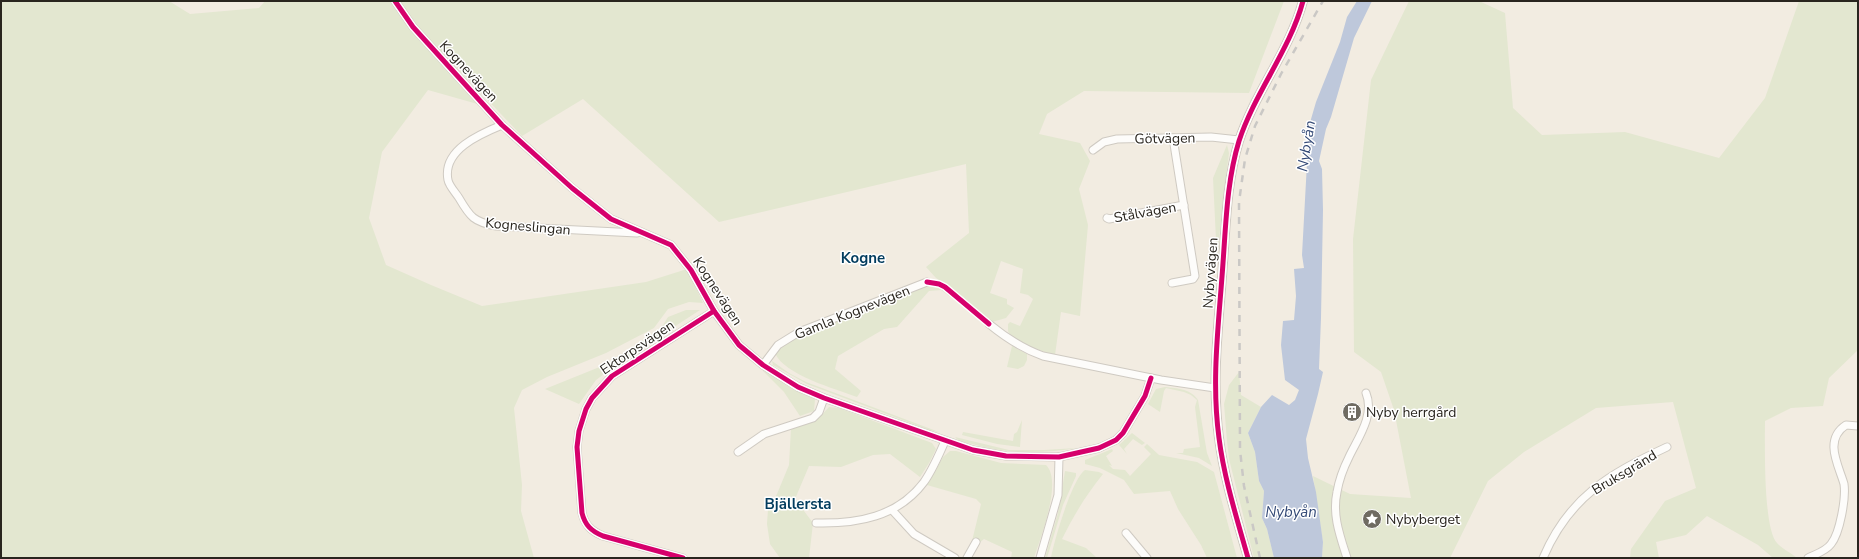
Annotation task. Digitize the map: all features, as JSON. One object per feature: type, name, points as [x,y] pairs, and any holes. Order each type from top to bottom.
[{"type":"street","name":"Kognevägen","points":[[395,1],[413,27],[502,125],[593,206],[611,219],[642,234],[666,242],[679,254],[691,270],[714,312],[739,345],[763,365],[788,382],[824,398],[945,441],[994,454],[1020,457],[1059,457],[1099,448],[1113,441],[1123,433],[1144,396],[1151,378]]},
{"type":"street","name":"Nybyvägen","points":[[1248,558],[1224,467],[1219,439],[1215,388],[1215,350],[1229,184],[1239,140],[1252,110],[1298,18],[1303,1]]},
{"type":"street","name":"Kogneslingan","points":[[502,125],[487,131],[463,146],[449,164],[448,182],[468,214],[474,219],[496,226],[642,234]]},
{"type":"street","name":"Götvägen","points":[[1093,150],[1104,142],[1117,139],[1211,137],[1239,140]]},
{"type":"street","name":"Stålvägen","points":[[1172,283],[1193,279],[1195,276],[1173,138]]},
{"type":"street","name":"Stålvägen","points":[[1107,218],[1109,219],[1184,205]]},
{"type":"street","name":"Gamla Kognevägen","points":[[763,365],[778,345],[799,332],[927,282]]},
{"type":"street","name":"Ektorpsvägen","points":[[683,558],[602,536],[592,530],[582,513],[577,447],[579,431],[586,409],[592,398],[612,376],[714,312]]},
{"type":"street","points":[[989,324],[1008,339],[1030,352],[1043,356],[1151,378],[1215,388]]},
{"type":"street","points":[[1347,558],[1336,519],[1337,492],[1348,458],[1365,424],[1369,404],[1366,393]]},
{"type":"street","points":[[738,452],[764,434],[813,418],[819,412],[824,398]]},
{"type":"street","points":[[1808,558],[1831,545],[1837,532],[1845,492],[1834,453],[1838,432],[1842,428],[1849,425],[1858,426]]},
{"type":"street","points":[[816,523],[851,521],[892,510],[913,494],[924,482],[934,466],[945,441]]},
{"type":"street","name":"Bruksgränd","points":[[1542,558],[1551,538],[1561,523],[1578,502],[1593,488],[1633,464],[1667,447]]},
{"type":"street","points":[[1040,558],[1055,509],[1059,481],[1059,457]]},
{"type":"street","points":[[892,510],[914,534],[955,558]]},
{"type":"street","points":[[1126,533],[1147,558]]},
{"type":"street","points":[[967,558],[976,542]]},
{"type":"green space","points":[[1,1],[169,1],[190,14],[259,8],[265,1],[393,1],[409,29],[481,105],[428,90],[382,152],[369,218],[386,265],[482,306],[646,282],[687,269],[703,303],[689,302],[668,309],[654,328],[606,353],[547,377],[522,390],[514,408],[522,485],[521,511],[534,558],[1,558]]},
{"type":"green space","points":[[398,1],[1284,1],[1249,93],[1084,91],[1047,114],[1039,134],[1080,143],[1090,161],[1079,189],[1088,225],[1080,316],[1061,312],[1055,355],[1015,339],[1008,331],[1008,324],[1010,322],[1020,326],[1033,299],[1028,295],[1020,293],[1023,269],[1001,261],[990,293],[1007,299],[1007,304],[1014,308],[1006,318],[992,322],[961,296],[936,278],[926,267],[969,233],[966,164],[719,222],[583,99],[522,136],[428,38],[414,27]]},
{"type":"green space","points":[[1409,1],[1479,1],[1505,13],[1513,108],[1542,135],[1625,132],[1719,158],[1765,98],[1799,1],[1858,1],[1858,350],[1829,378],[1823,406],[1791,408],[1765,421],[1767,504],[1772,534],[1781,547],[1797,558],[1773,558],[1758,545],[1707,516],[1686,535],[1656,542],[1659,558],[1630,558],[1631,549],[1665,501],[1696,488],[1673,402],[1596,408],[1524,452],[1488,481],[1450,558],[1322,558],[1323,542],[1313,476],[1350,494],[1411,498],[1394,410],[1381,372],[1354,352],[1353,239],[1371,80]]},
{"type":"green space","points":[[1227,145],[1229,153],[1217,260],[1213,178]]},
{"type":"green space","points":[[929,285],[942,288],[954,297],[953,299],[941,290],[929,291],[897,327],[884,329],[838,356],[835,369],[861,391],[857,397],[799,374],[780,361],[775,353],[784,345],[800,336],[846,315]]},
{"type":"green space","points":[[686,310],[700,310],[620,362],[596,380],[579,404],[545,389],[607,364],[660,330],[668,317]]},
{"type":"green space","points":[[1012,346],[1027,354],[1027,360],[1024,366],[1018,369],[1007,367]]},
{"type":"green space","points":[[772,361],[789,373],[806,382],[939,432],[929,430],[807,384],[773,365]]},
{"type":"green space","points":[[762,370],[815,399],[814,411],[800,416],[784,392]]},
{"type":"green space","points":[[1239,372],[1241,395],[1261,407],[1248,433],[1255,452],[1259,481],[1264,491],[1262,518],[1267,529],[1274,558],[1254,558],[1229,459],[1224,404],[1229,385]]},
{"type":"green space","points":[[1165,387],[1188,391],[1198,400],[1207,453],[1212,466],[1199,458],[1176,453],[1183,453],[1184,449],[1200,447],[1195,407],[1197,400],[1184,392],[1166,388],[1164,391],[1160,412],[1148,404],[1156,389]]},
{"type":"green space","points":[[829,407],[839,408],[932,443],[936,449],[920,477],[890,454],[873,455],[841,467],[809,466],[795,499],[813,523],[809,558],[780,558],[770,544],[767,524],[768,509],[777,494],[789,465],[791,428],[819,418]]},
{"type":"green space","points":[[1022,420],[1020,447],[997,444],[962,435],[963,432],[1013,441],[1014,434],[1017,432]]},
{"type":"green space","points":[[1132,433],[1145,443],[1142,445],[1133,439],[1124,449],[1127,454],[1119,445]]},
{"type":"green space","points":[[955,437],[1009,450],[1077,448],[1037,452],[998,450],[965,443]]},
{"type":"green space","points":[[1147,444],[1159,455],[1197,462],[1214,472],[1237,558],[1207,558],[1201,545],[1178,509],[1170,491],[1134,494],[1124,480],[1100,468],[1085,464],[1085,460],[1112,449],[1113,451],[1106,456],[1112,466],[1109,465],[1113,469],[1125,470],[1130,476],[1151,454],[1144,447]]},
{"type":"green space","points":[[950,451],[956,451],[1001,463],[1046,465],[1051,473],[1051,496],[1049,510],[1034,558],[1011,558],[1012,552],[984,539],[978,544],[972,541],[981,504],[976,499],[927,485],[943,457]]},
{"type":"green space","points":[[1085,470],[1103,474],[1081,505],[1062,539],[1086,548],[1097,558],[1051,558],[1069,497],[1080,476]]},
{"type":"green space","points":[[1065,471],[1076,473],[1076,476],[1063,505],[1047,558],[1045,558],[1058,513]]},
{"type":"water","name":"Nybyån","points":[[1357,1],[1372,1],[1354,38],[1331,117],[1326,129],[1319,161],[1322,169],[1323,210],[1319,369],[1323,372],[1306,439],[1308,458],[1316,492],[1323,542],[1322,558],[1274,558],[1267,529],[1262,518],[1264,491],[1259,481],[1255,452],[1248,433],[1261,407],[1272,395],[1289,405],[1295,400],[1299,390],[1285,380],[1281,345],[1283,321],[1294,320],[1296,296],[1294,269],[1304,268],[1302,255],[1309,126],[1316,102],[1340,42],[1347,17]]},
{"type":"railway","points":[[1260,558],[1244,486],[1240,450],[1239,202],[1245,159],[1255,126],[1281,74],[1323,1]]},
{"type":"cycle path","points":[[395,1],[413,27],[502,125],[572,188],[611,219],[671,245],[691,270],[714,311],[739,345],[763,365],[798,387],[824,398],[973,450],[1006,456],[1059,457],[1099,448],[1116,440],[1123,433],[1145,396],[1151,378]]},
{"type":"cycle path","points":[[1248,558],[1224,468],[1217,416],[1216,350],[1228,201],[1232,171],[1239,141],[1254,105],[1290,37],[1303,1]]},
{"type":"cycle path","points":[[927,282],[939,284],[945,287],[989,324]]},
{"type":"cycle path","points":[[683,558],[603,536],[589,527],[582,513],[577,447],[579,431],[586,409],[592,398],[612,376],[714,311]]},
{"type":"place","name":"Nyby herrgård","points":[[1352,412]]},
{"type":"place","name":"Nybyberget","points":[[1372,519]]},
{"type":"district","name":"Kogne","points":[[863,258]]},
{"type":"district","name":"Bjällersta","points":[[798,504]]}]
